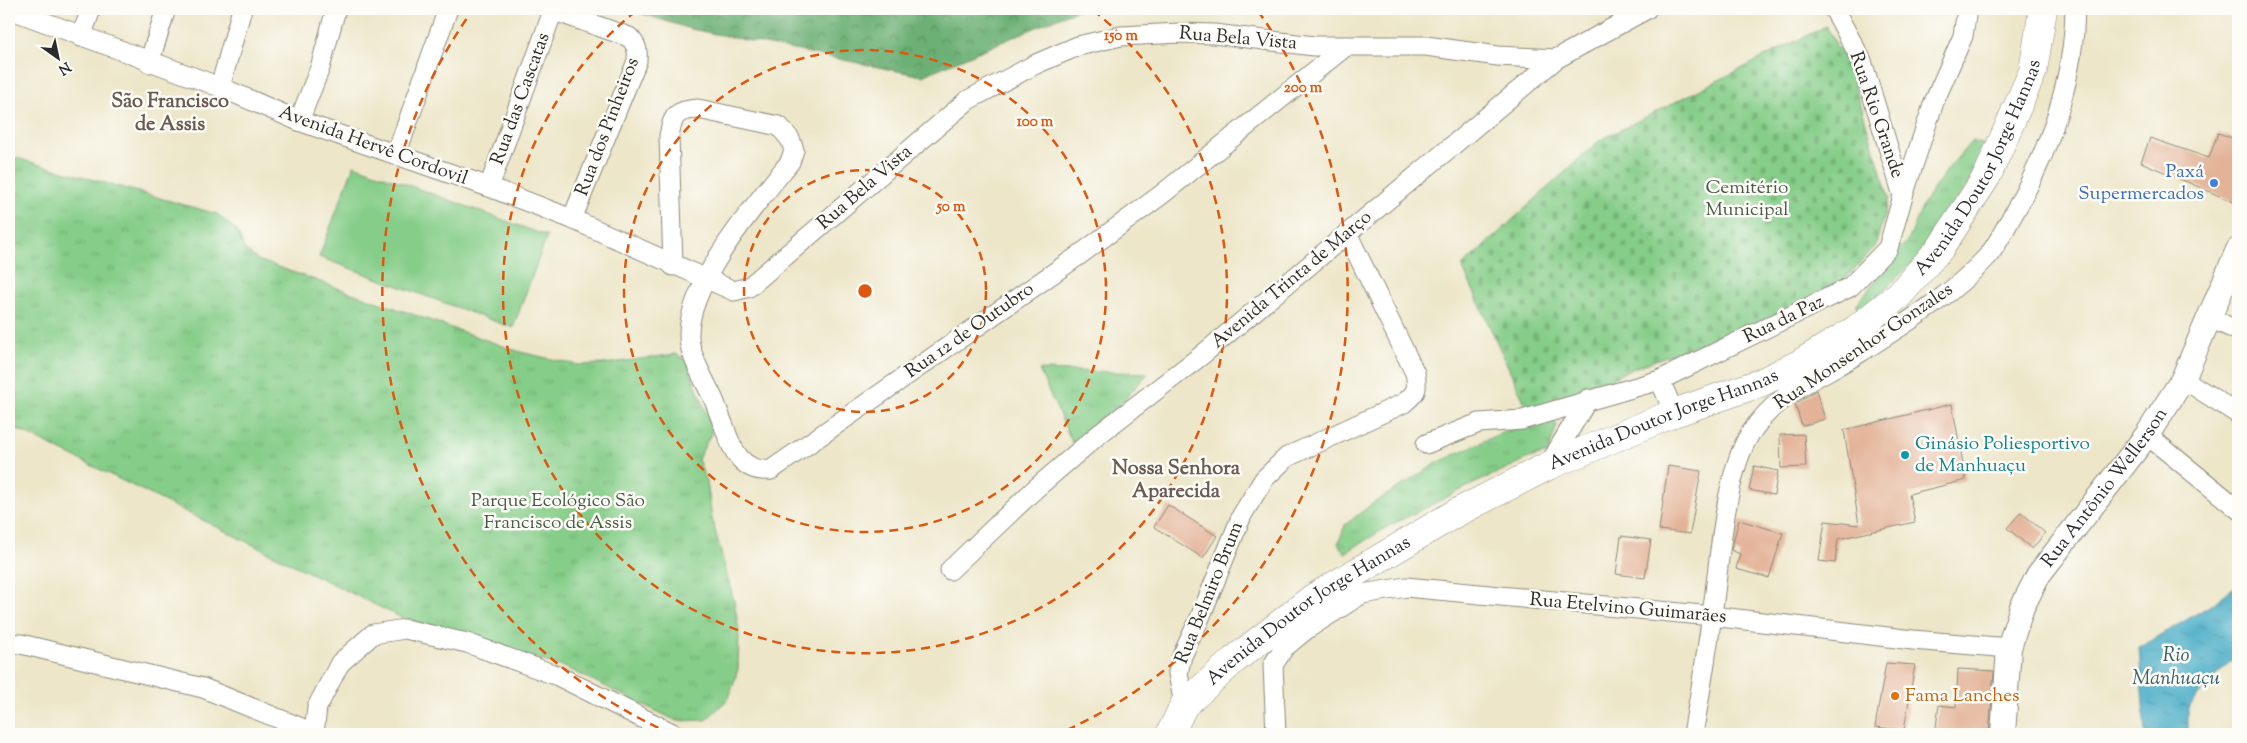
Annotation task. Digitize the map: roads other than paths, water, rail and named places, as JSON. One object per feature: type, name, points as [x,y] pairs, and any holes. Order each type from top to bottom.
[{"type":"highway","name":"Avenida Doutor Jorge Hannas","points":[[1170,734],[1184,706],[1234,660],[1313,598],[1456,513],[1548,466],[1674,414],[1760,383],[1799,364],[1857,342],[1935,254],[1988,176],[2033,71],[2043,9]]},
{"type":"street","name":"Avenida Hervê Cordovil","points":[[11,9],[149,63],[220,87],[299,121],[489,187],[572,219],[673,266],[734,291]]},
{"type":"street","points":[[82,37],[91,9]]},
{"type":"street","points":[[149,63],[166,9]]},
{"type":"street","points":[[220,87],[242,9]]},
{"type":"street","points":[[299,121],[320,68],[336,9]]},
{"type":"street","points":[[396,155],[448,9]]},
{"type":"street","name":"Avenida Trinta de Março","points":[[950,570],[1034,490],[1098,435],[1202,355],[1556,59],[1648,9]]},
{"type":"street","name":"Rua Rio Grande","points":[[1834,9],[1862,61],[1903,196]]},
{"type":"street","name":"Rua da Paz","points":[[1426,444],[1480,423],[1522,420],[1588,399],[1660,380],[1850,287],[1888,248],[1934,102],[1963,36],[1967,9]]},
{"type":"street","name":"Rua Monsenhor Gonzales","points":[[1693,734],[1727,508],[1739,460],[1750,435],[1774,405],[1857,342],[1952,291],[1989,255],[2044,154],[2062,96],[2074,41],[2075,9]]},
{"type":"street","name":"Rua dos Pinheiros","points":[[551,10],[629,37],[636,44],[638,52],[637,61],[572,219]]},
{"type":"street","name":"Rua das Cascatas","points":[[489,187],[551,10]]},
{"type":"street","name":"Rua Bela Vista","points":[[734,291],[749,287],[968,100],[1036,64],[1078,46],[1121,36],[1180,33],[1214,34],[1314,46],[1426,46],[1498,56],[1556,59]]},
{"type":"street","name":"Rua 12 de Outubro","points":[[673,266],[669,136],[676,114],[684,110],[698,109],[779,126],[790,139],[794,150],[790,162],[737,230],[704,279],[689,332],[690,346],[714,400],[730,443],[747,467],[758,471],[772,470],[1078,256],[1161,195],[1346,46]]},
{"type":"street","name":"Rua Belmiro Brum","points":[[1184,706],[1178,673],[1182,656],[1199,620],[1242,515],[1264,479],[1287,457],[1392,410],[1414,395],[1418,386],[1415,373],[1347,233]]},
{"type":"street","name":"Rua Antônio Wellerson","points":[[2003,734],[2009,648],[2022,607],[2039,574],[2147,435],[2183,379],[2238,250]]},
{"type":"street","points":[[2210,318],[2238,331]]},
{"type":"street","points":[[2183,379],[2238,414]]},
{"type":"street","points":[[1660,380],[1674,414]]},
{"type":"street","points":[[1548,466],[1588,399]]},
{"type":"street","points":[[2147,435],[2238,509]]},
{"type":"street","name":"Rua Etelvino Guimarães","points":[[1276,734],[1274,665],[1284,648],[1307,629],[1362,594],[1406,587],[1712,616],[1913,640],[2009,648]]},
{"type":"street","points":[[9,643],[21,644],[203,688],[314,734],[318,707],[340,663],[373,634],[406,629],[467,643],[558,676],[674,734]]},
{"type":"water","name":"Rio Manhuaçu","points":[[2238,584],[2238,655],[2217,674],[2188,707],[2188,734],[2145,734],[2139,648],[2211,605]]},
{"type":"place","name":"Paxá Supermercados","points":[[2214,183]]},
{"type":"place","name":"Ginásio Poliesportivo de Manhuaçu","points":[[1905,455]]},
{"type":"place","name":"Fama Lanches","points":[[1895,696]]},
{"type":"district","name":"São Francisco de Assis","points":[[170,114]]},
{"type":"district","name":"Nossa Senhora Aparecida","points":[[1176,480]]},
{"type":"park label","name":"Cemitério Municipal","points":[[1747,199]]},
{"type":"park label","name":"Parque Ecológico São Francisco de Assis","points":[[558,512]]}]
